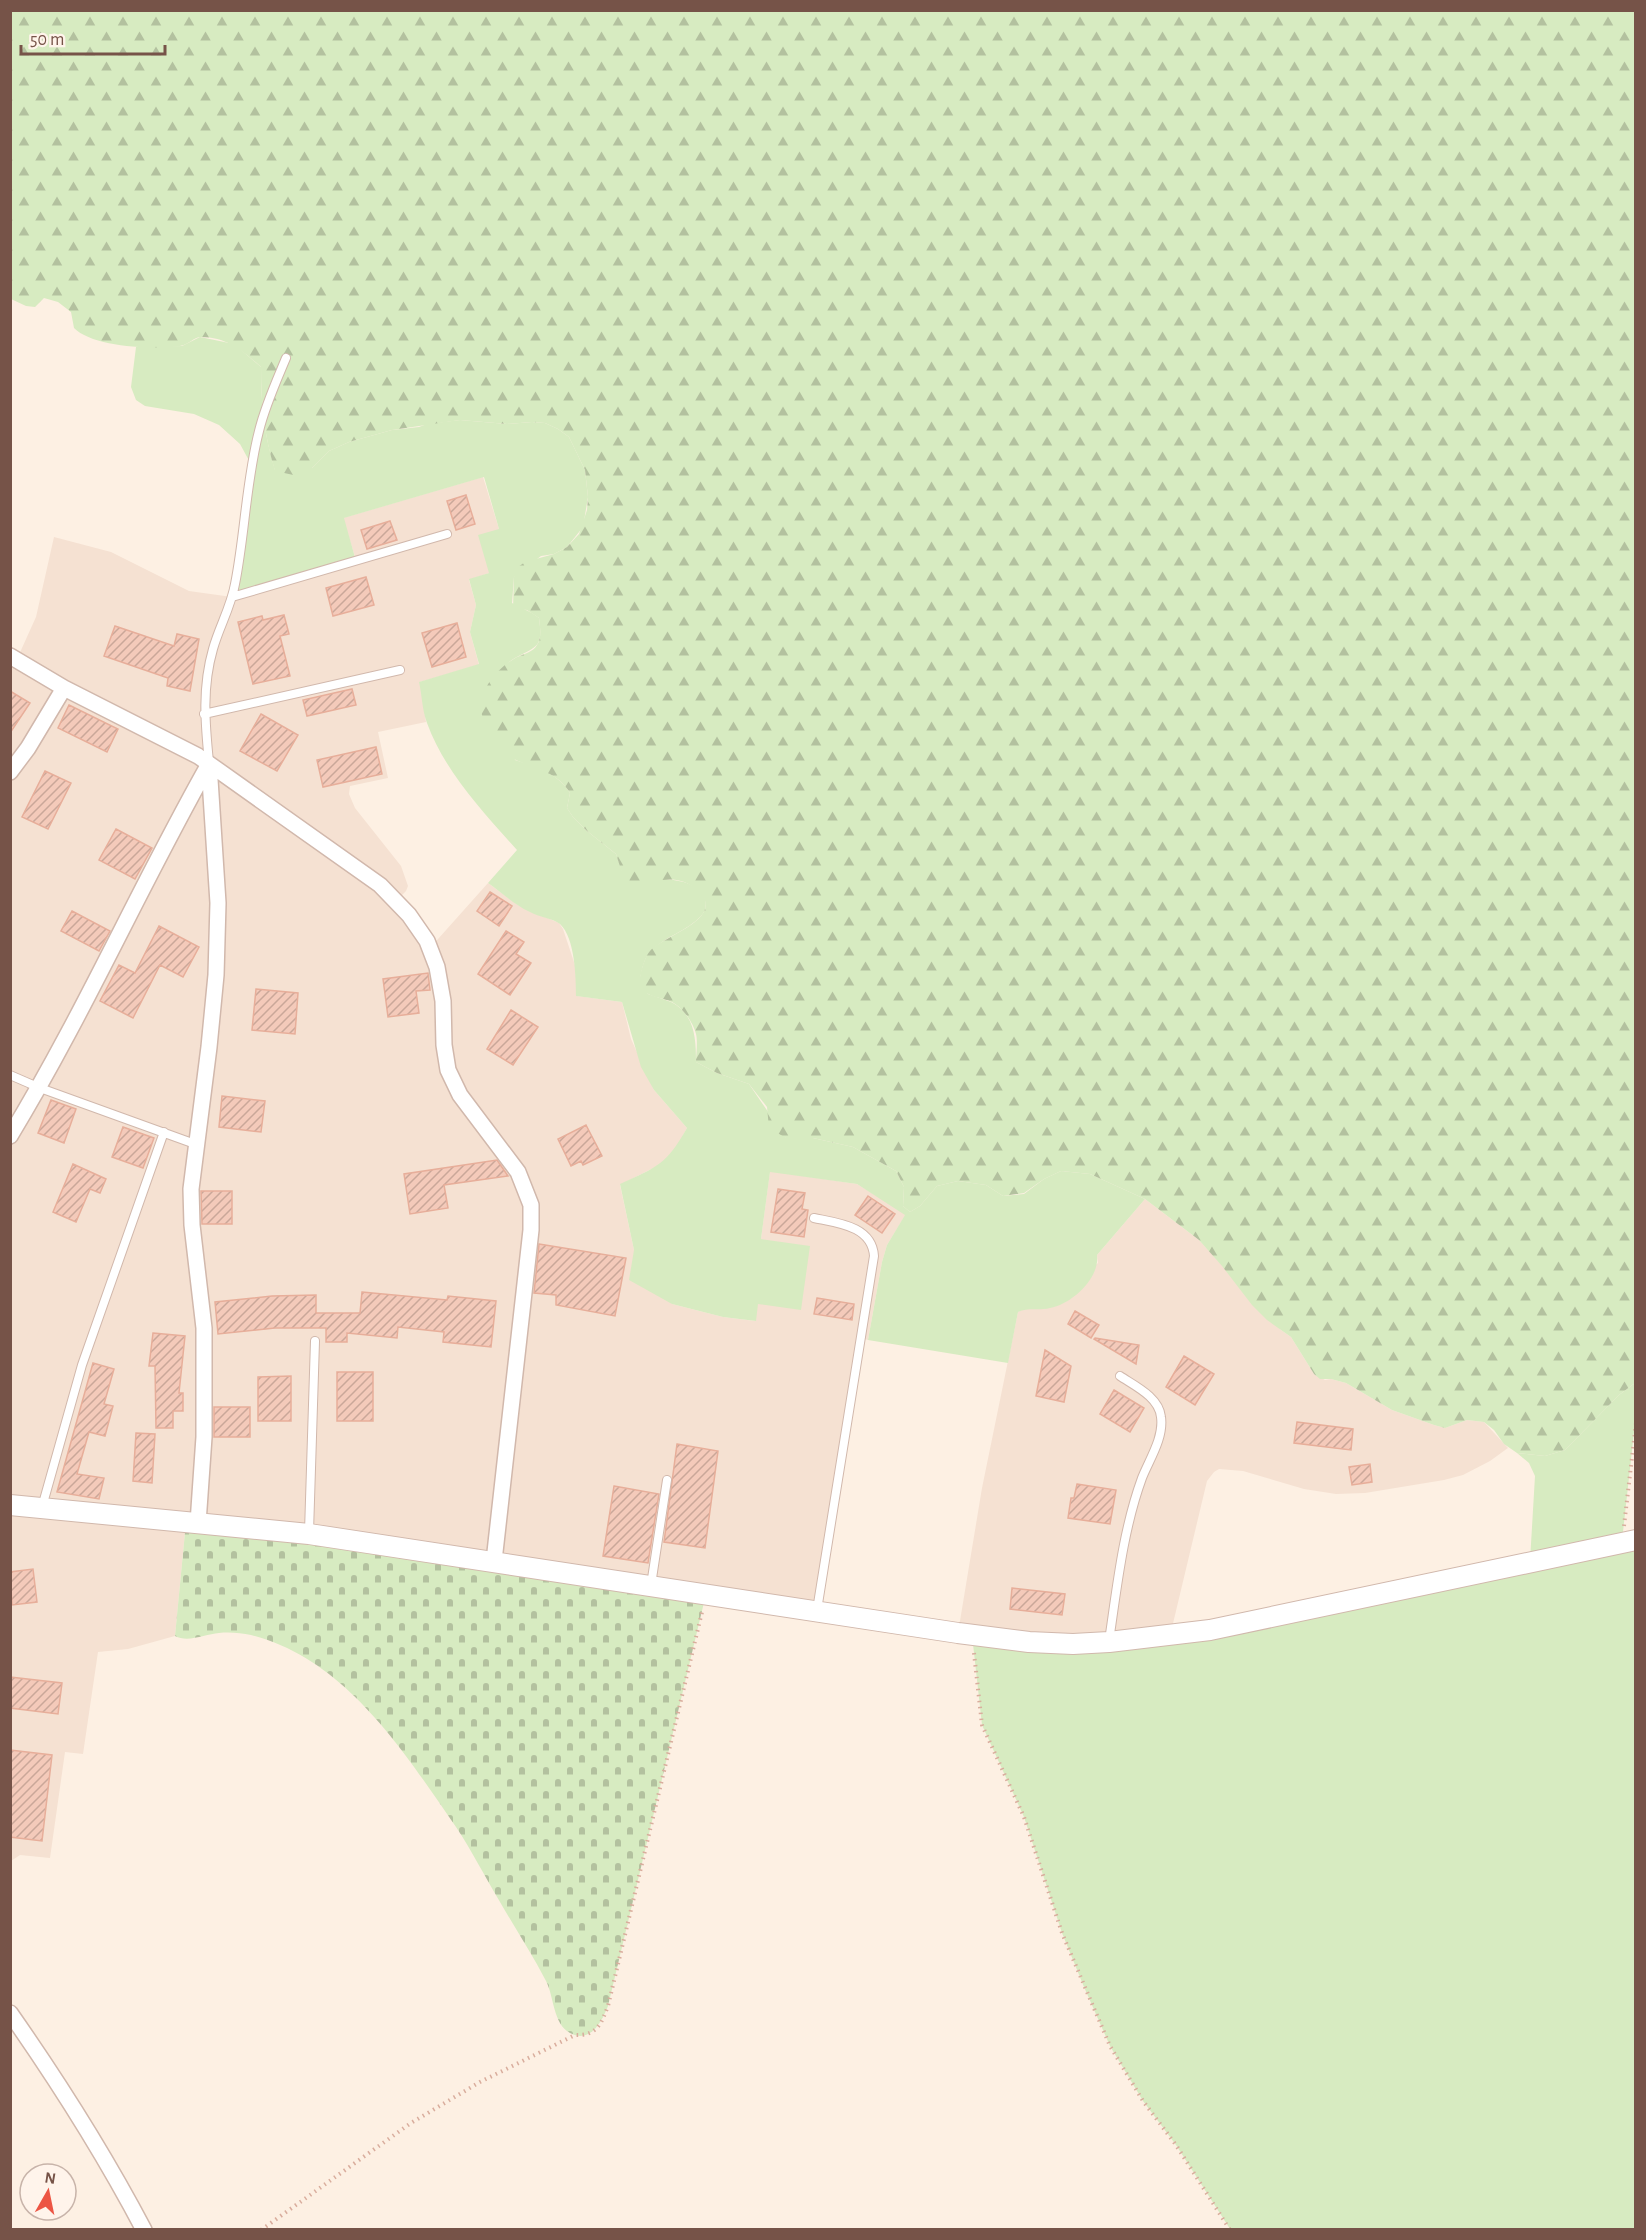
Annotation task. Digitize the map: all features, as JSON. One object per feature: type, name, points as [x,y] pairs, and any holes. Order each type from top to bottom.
[{"type":"street","points":[[10,656],[64,688],[209,764],[380,885],[409,915],[427,941],[437,967],[448,1070],[460,1095],[518,1172],[531,1205],[530,1241],[494,1561]]},
{"type":"street","points":[[10,772],[28,748],[64,688]]},
{"type":"street","points":[[10,1136],[40,1088],[166,840],[209,764]]},
{"type":"street","points":[[198,1523],[204,1437],[204,1328],[192,1225],[191,1189],[209,1047],[216,965],[218,903],[209,764]]},
{"type":"street","points":[[10,1505],[309,1534],[972,1635],[1029,1642],[1073,1644],[1210,1630],[1629,1540]]},
{"type":"street","points":[[10,2013],[53,2074],[111,2167],[144,2229]]},
{"type":"lane","points":[[209,764],[204,714],[209,665],[232,597],[259,430],[286,358]]},
{"type":"lane","points":[[232,597],[447,534]]},
{"type":"lane","points":[[204,714],[400,670]]},
{"type":"lane","points":[[10,1075],[195,1144]]},
{"type":"lane","points":[[41,1508],[82,1365],[164,1132]]},
{"type":"lane","points":[[814,1218],[842,1223],[864,1234],[870,1240],[874,1256],[817,1611]]},
{"type":"lane","points":[[309,1534],[315,1341]]},
{"type":"lane","points":[[1109,1642],[1119,1572],[1134,1503],[1159,1437],[1161,1425],[1161,1415],[1156,1404],[1147,1394],[1120,1376]]},
{"type":"lane","points":[[651,1585],[667,1480]]},
{"type":"path","points":[[1629,1540],[1635,1423]]},
{"type":"path","points":[[261,2229],[411,2123],[480,2082],[575,2035],[586,2036],[600,2025],[608,2006],[706,1594]]},
{"type":"path","points":[[972,1635],[982,1725],[1024,1817],[1062,1934],[1084,1987],[1110,2046],[1143,2101],[1182,2154],[1230,2229]]},
{"type":"shaded area","points":[[483,477],[499,529],[489,573],[469,580],[476,605],[470,632],[479,665],[420,682],[426,722],[378,732],[388,778],[350,786],[349,794],[355,808],[401,866],[408,886],[396,901],[430,948],[488,883],[518,905],[559,923],[576,968],[577,996],[622,1002],[631,1039],[654,1090],[687,1128],[674,1152],[663,1163],[620,1185],[634,1250],[672,1304],[723,1317],[755,1321],[761,1239],[770,1171],[857,1184],[906,1214],[887,1245],[868,1340],[861,1338],[817,1611],[186,1522],[175,1636],[128,1649],[98,1652],[83,1754],[65,1752],[50,1858],[20,1855],[11,1861],[11,656],[17,659],[36,617],[54,537],[111,552],[189,591],[232,597],[356,560],[343,518]]},
{"type":"shaded area","points":[[1145,1199],[1199,1240],[1281,1330],[1291,1337],[1314,1374],[1325,1380],[1331,1379],[1346,1383],[1392,1410],[1434,1425],[1445,1428],[1467,1420],[1484,1422],[1508,1448],[1490,1461],[1463,1475],[1365,1493],[1336,1494],[1304,1489],[1243,1471],[1219,1469],[1207,1481],[1170,1636],[1142,1639],[958,1633],[982,1488],[1018,1312],[1023,1309],[1041,1309],[1098,1263],[1097,1255]]},
{"type":"green space","points":[[10,11],[1635,11],[1635,1383],[1619,1395],[1565,1450],[1545,1456],[1517,1453],[1504,1444],[1494,1430],[1484,1422],[1467,1420],[1445,1428],[1392,1410],[1346,1383],[1320,1379],[1314,1374],[1291,1337],[1267,1320],[1252,1305],[1199,1240],[1145,1199],[1090,1174],[1061,1171],[1044,1179],[1024,1193],[1003,1196],[986,1185],[958,1181],[937,1186],[920,1206],[910,1212],[903,1206],[904,1187],[896,1171],[853,1147],[813,1138],[786,1138],[769,1128],[767,1107],[749,1084],[717,1073],[696,1062],[696,1034],[687,1016],[672,1002],[646,992],[640,983],[645,958],[650,951],[699,918],[705,910],[705,901],[698,891],[679,881],[633,882],[624,879],[616,854],[587,831],[567,808],[570,793],[565,786],[546,772],[516,760],[501,749],[493,738],[481,712],[484,693],[494,676],[509,662],[533,649],[540,639],[539,618],[527,610],[513,608],[514,577],[518,567],[525,562],[554,554],[567,547],[579,534],[587,510],[585,470],[569,437],[545,423],[507,424],[460,420],[392,430],[349,442],[329,451],[312,468],[298,476],[275,471],[264,419],[261,367],[241,350],[219,339],[201,337],[183,345],[169,347],[124,346],[109,343],[83,334],[74,328],[71,312],[58,302],[44,298],[35,307],[26,306],[11,299]]},
{"type":"green space","points":[[200,337],[234,344],[261,367],[264,419],[275,470],[312,468],[329,451],[349,442],[392,430],[460,420],[507,424],[545,423],[569,437],[585,470],[588,497],[583,527],[567,547],[554,554],[541,556],[514,577],[512,603],[539,618],[540,635],[534,648],[512,660],[497,673],[515,760],[546,772],[565,786],[570,793],[567,808],[587,831],[616,854],[625,879],[681,882],[700,891],[705,899],[706,904],[701,916],[649,953],[640,979],[648,994],[671,1002],[685,1013],[694,1036],[696,1062],[717,1073],[749,1084],[786,1138],[813,1138],[853,1147],[896,1171],[904,1187],[903,1206],[910,1212],[920,1206],[937,1186],[958,1181],[986,1185],[1003,1196],[1024,1194],[1044,1179],[1061,1171],[1090,1174],[1145,1199],[1097,1255],[1094,1272],[1083,1289],[1058,1306],[1018,1312],[1008,1363],[868,1340],[887,1245],[905,1215],[857,1184],[770,1172],[761,1239],[810,1246],[801,1310],[758,1304],[756,1321],[723,1317],[672,1304],[629,1280],[634,1250],[620,1184],[660,1164],[673,1150],[687,1128],[654,1090],[641,1067],[622,1002],[576,996],[572,948],[565,930],[553,920],[524,909],[488,883],[517,850],[454,775],[435,741],[423,708],[419,682],[479,664],[470,632],[476,605],[469,579],[489,573],[478,535],[499,529],[484,477],[344,518],[356,561],[232,597],[252,466],[240,444],[219,425],[194,414],[145,406],[136,400],[131,387],[136,347],[182,346]]},
{"type":"green space","points":[[1635,1383],[1635,1423],[1622,1541],[1635,1540],[1635,2229],[1230,2229],[1176,2145],[1143,2101],[1110,2046],[1084,1987],[1062,1933],[1024,1817],[982,1725],[972,1635],[1109,1642],[1530,1561],[1535,1476],[1529,1463],[1517,1453],[1545,1456],[1565,1450],[1619,1395]]},
{"type":"green space","points":[[186,1522],[706,1594],[608,2006],[599,2024],[590,2033],[577,2036],[564,2029],[557,2017],[546,1981],[462,1836],[393,1740],[370,1712],[344,1687],[316,1665],[285,1647],[251,1635],[223,1633],[186,1639],[175,1636]]},
{"type":"building","points":[[466,495],[475,524],[456,530],[447,501]]},
{"type":"building","points":[[390,521],[397,540],[367,549],[361,530]]},
{"type":"building","points":[[366,577],[374,605],[333,616],[326,588]]},
{"type":"building","points":[[284,615],[289,634],[280,636],[290,676],[253,684],[238,622],[262,616],[263,620]]},
{"type":"building","points":[[457,623],[466,657],[432,667],[422,633]]},
{"type":"building","points":[[115,626],[174,646],[177,634],[199,639],[190,691],[167,686],[168,678],[104,656]]},
{"type":"building","points":[[352,689],[356,705],[307,716],[303,700]]},
{"type":"building","points":[[10,691],[30,703],[10,733]]},
{"type":"building","points":[[69,705],[118,729],[107,752],[58,728]]},
{"type":"building","points":[[261,714],[298,735],[277,771],[240,751]]},
{"type":"building","points":[[376,747],[382,774],[323,787],[317,760]]},
{"type":"building","points":[[45,771],[71,783],[48,829],[22,817]]},
{"type":"building","points":[[116,829],[152,848],[135,879],[99,860]]},
{"type":"building","points":[[490,892],[512,906],[499,926],[477,911]]},
{"type":"building","points":[[72,911],[110,931],[99,951],[61,931]]},
{"type":"building","points":[[159,926],[199,947],[183,977],[160,965],[133,1018],[100,1001],[119,965],[135,973]]},
{"type":"building","points":[[506,931],[524,942],[516,954],[531,963],[510,995],[478,974]]},
{"type":"building","points":[[428,973],[430,990],[416,991],[419,1013],[388,1017],[383,979]]},
{"type":"building","points":[[256,989],[298,993],[295,1034],[252,1030]]},
{"type":"building","points":[[511,1010],[538,1027],[513,1065],[487,1049]]},
{"type":"building","points":[[222,1096],[265,1101],[261,1132],[219,1127]]},
{"type":"building","points":[[51,1100],[76,1109],[64,1143],[38,1133]]},
{"type":"building","points":[[586,1125],[602,1156],[583,1165],[581,1161],[571,1166],[558,1139]]},
{"type":"building","points":[[123,1127],[154,1138],[143,1168],[112,1157]]},
{"type":"building","points":[[497,1160],[508,1176],[444,1185],[448,1208],[410,1214],[404,1174]]},
{"type":"building","points":[[73,1164],[106,1179],[100,1193],[90,1189],[76,1222],[53,1212]]},
{"type":"building","points":[[778,1189],[805,1193],[802,1209],[808,1210],[804,1237],[771,1232]]},
{"type":"building","points":[[201,1191],[232,1191],[232,1224],[202,1224]]},
{"type":"building","points":[[868,1196],[895,1214],[882,1233],[855,1215]]},
{"type":"building","points":[[539,1244],[626,1258],[615,1316],[556,1305],[556,1295],[534,1293]]},
{"type":"building","points":[[362,1292],[447,1300],[448,1296],[496,1301],[491,1347],[443,1342],[444,1332],[398,1327],[397,1338],[347,1333],[347,1342],[326,1342],[326,1328],[275,1328],[218,1334],[215,1302],[272,1296],[316,1295],[316,1313],[360,1313]]},
{"type":"building","points":[[817,1298],[854,1304],[852,1320],[814,1314]]},
{"type":"building","points":[[1075,1311],[1099,1325],[1091,1338],[1068,1324]]},
{"type":"building","points":[[153,1333],[185,1336],[179,1393],[183,1393],[183,1411],[173,1411],[173,1428],[156,1428],[155,1366],[149,1366]]},
{"type":"building","points":[[1094,1339],[1139,1345],[1136,1364]]},
{"type":"building","points":[[1045,1350],[1071,1366],[1064,1402],[1036,1396]]},
{"type":"building","points":[[1184,1356],[1214,1374],[1195,1405],[1166,1387]]},
{"type":"building","points":[[93,1363],[114,1369],[104,1404],[113,1406],[105,1436],[89,1432],[77,1474],[104,1478],[99,1499],[57,1492]]},
{"type":"building","points":[[337,1372],[373,1372],[373,1421],[337,1421]]},
{"type":"building","points":[[291,1376],[291,1421],[258,1421],[258,1377]]},
{"type":"building","points":[[1114,1390],[1144,1408],[1130,1432],[1100,1414]]},
{"type":"building","points":[[214,1407],[250,1407],[250,1437],[214,1437]]},
{"type":"building","points":[[1297,1422],[1353,1429],[1351,1450],[1294,1443]]},
{"type":"building","points":[[136,1433],[155,1434],[152,1483],[133,1481]]},
{"type":"building","points":[[677,1444],[718,1451],[705,1548],[664,1542]]},
{"type":"building","points":[[1370,1464],[1372,1482],[1352,1485],[1349,1467]]},
{"type":"building","points":[[1077,1484],[1116,1490],[1110,1524],[1068,1518],[1071,1498],[1074,1498]]},
{"type":"building","points":[[614,1486],[659,1494],[648,1563],[603,1556]]},
{"type":"building","points":[[33,1569],[37,1602],[12,1605],[10,1572]]},
{"type":"building","points":[[1012,1588],[1065,1594],[1062,1615],[1010,1609]]},
{"type":"building","points":[[10,1677],[62,1683],[58,1714],[10,1708]]},
{"type":"building","points":[[10,1750],[52,1755],[42,1841],[10,1837]]}]
